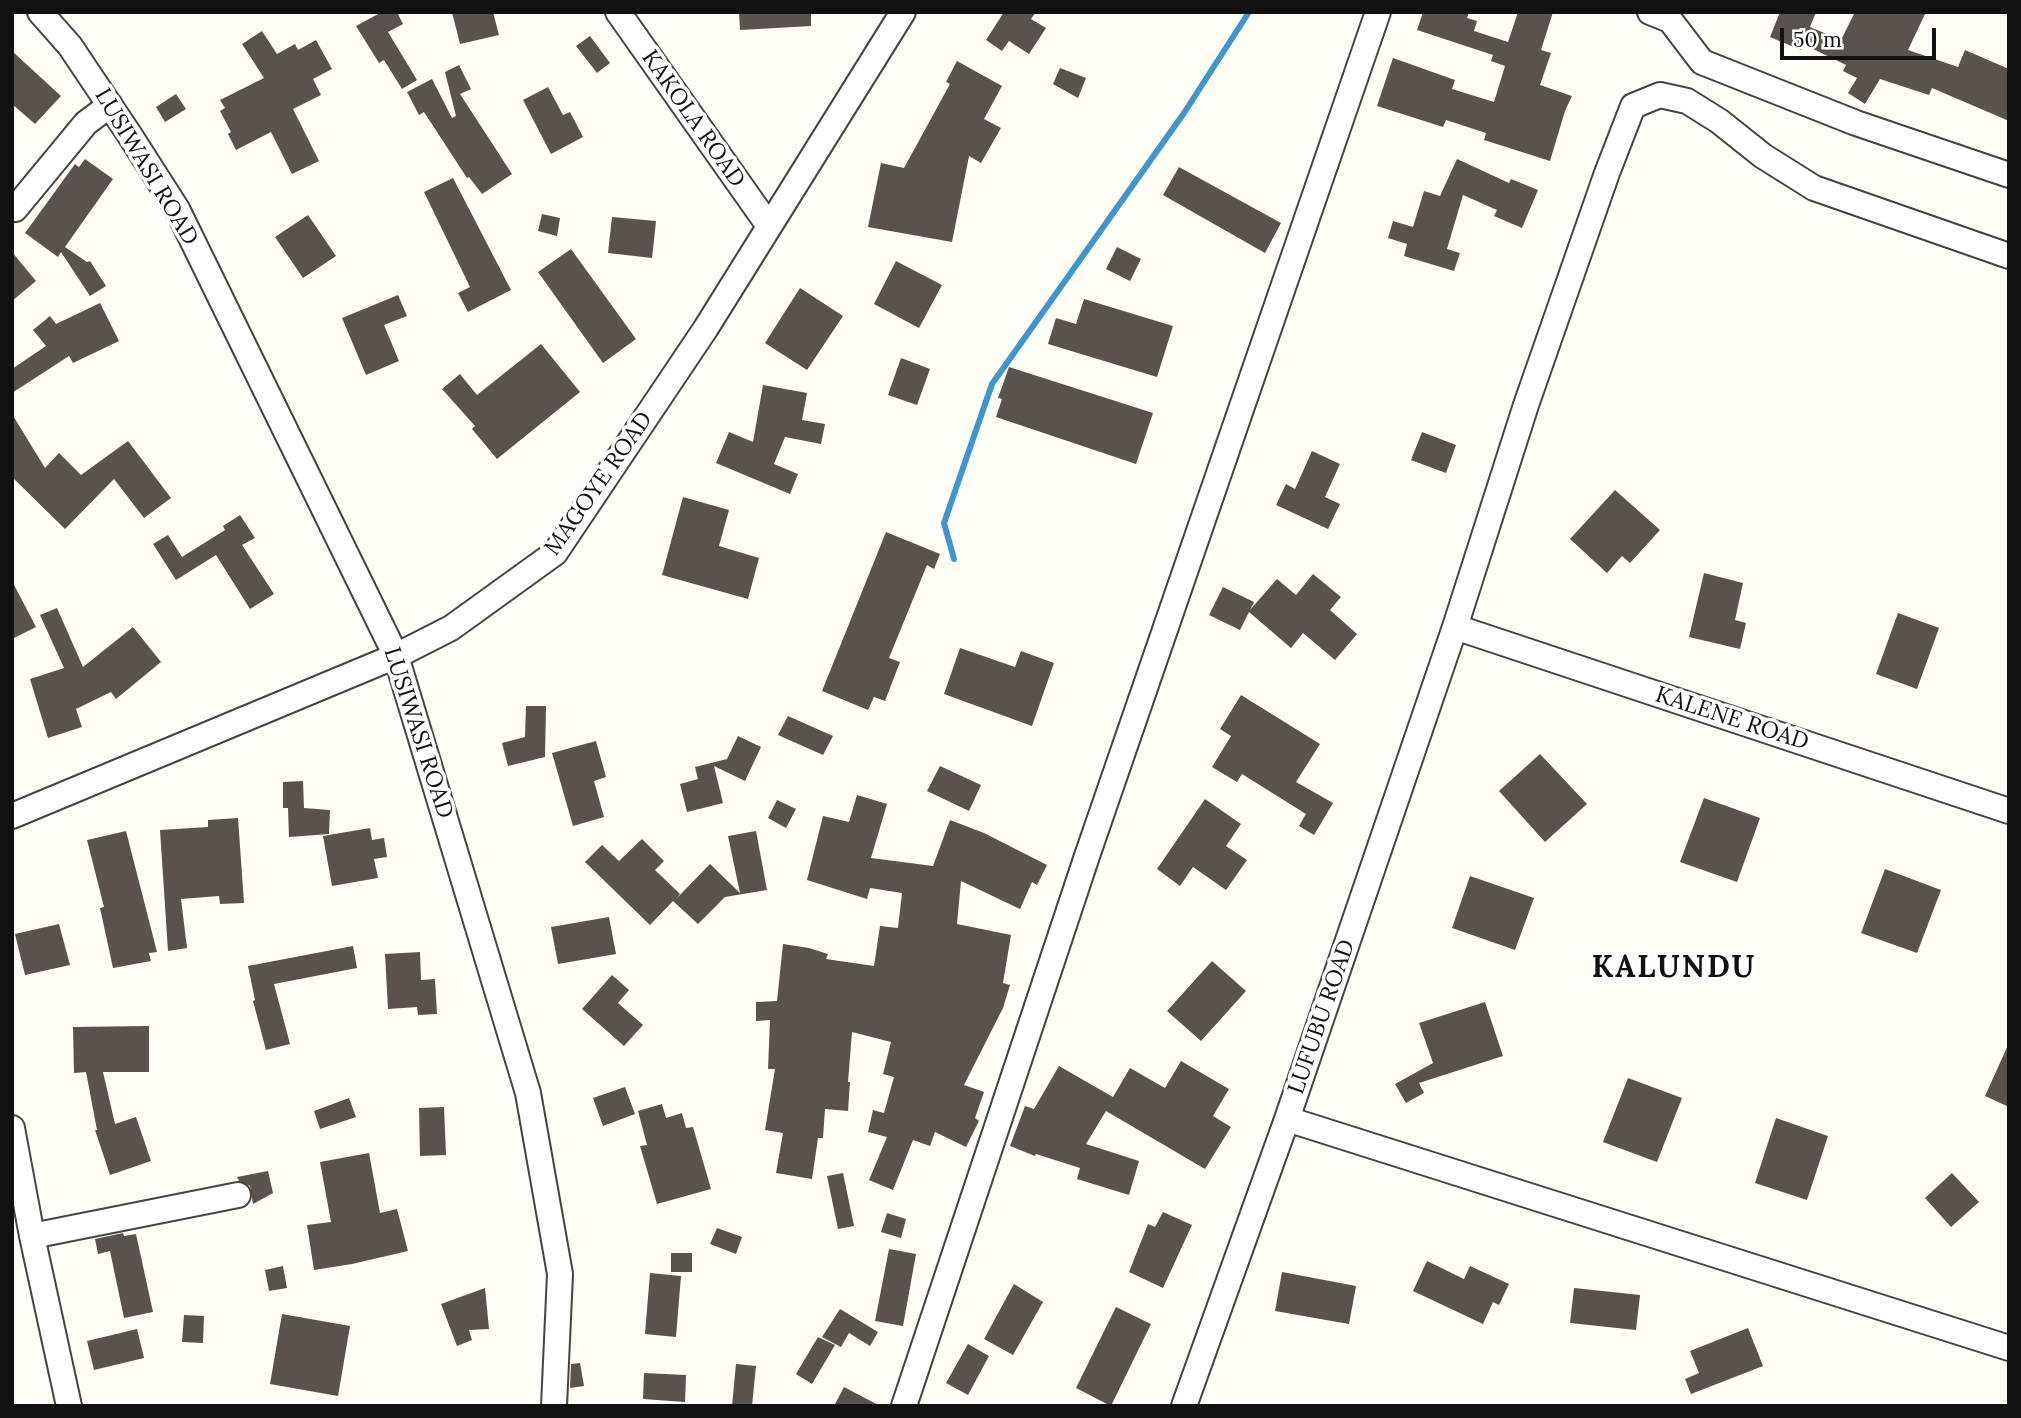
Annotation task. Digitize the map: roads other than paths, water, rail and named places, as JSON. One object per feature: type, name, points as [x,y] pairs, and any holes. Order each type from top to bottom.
[{"type":"street","name":"LUSIWASI ROAD","points":[[40,12],[70,46],[177,209],[396,656],[528,1093],[560,1274],[554,1406]]},
{"type":"street","name":"KAKOLA ROAD","points":[[618,12],[769,226]]},
{"type":"street","name":"MAGOYE ROAD","points":[[12,816],[396,656],[451,628],[555,553],[706,328],[903,12]]},
{"type":"street","points":[[904,1406],[1087,856],[1378,12]]},
{"type":"street","points":[[1666,15],[1702,62],[1856,123],[2009,175]]},
{"type":"street","name":"LUFUBU ROAD","points":[[1184,1406],[1287,1119],[1606,173],[1633,106],[1660,95],[1687,101],[1719,121],[1763,156],[1814,188],[2009,256]]},
{"type":"street","points":[[15,209],[86,123],[110,105]]},
{"type":"street","name":"KALENE ROAD","points":[[1455,627],[2009,811]]},
{"type":"street","points":[[1287,1119],[2009,1348]]},
{"type":"street","points":[[12,1128],[32,1236],[69,1406]]},
{"type":"street","points":[[32,1236],[238,1195]]},
{"type":"waterway","points":[[954,559],[944,523],[992,384],[1184,113],[1249,12]]},
{"type":"district","name":"KALUNDU","points":[[1674,968]]}]
